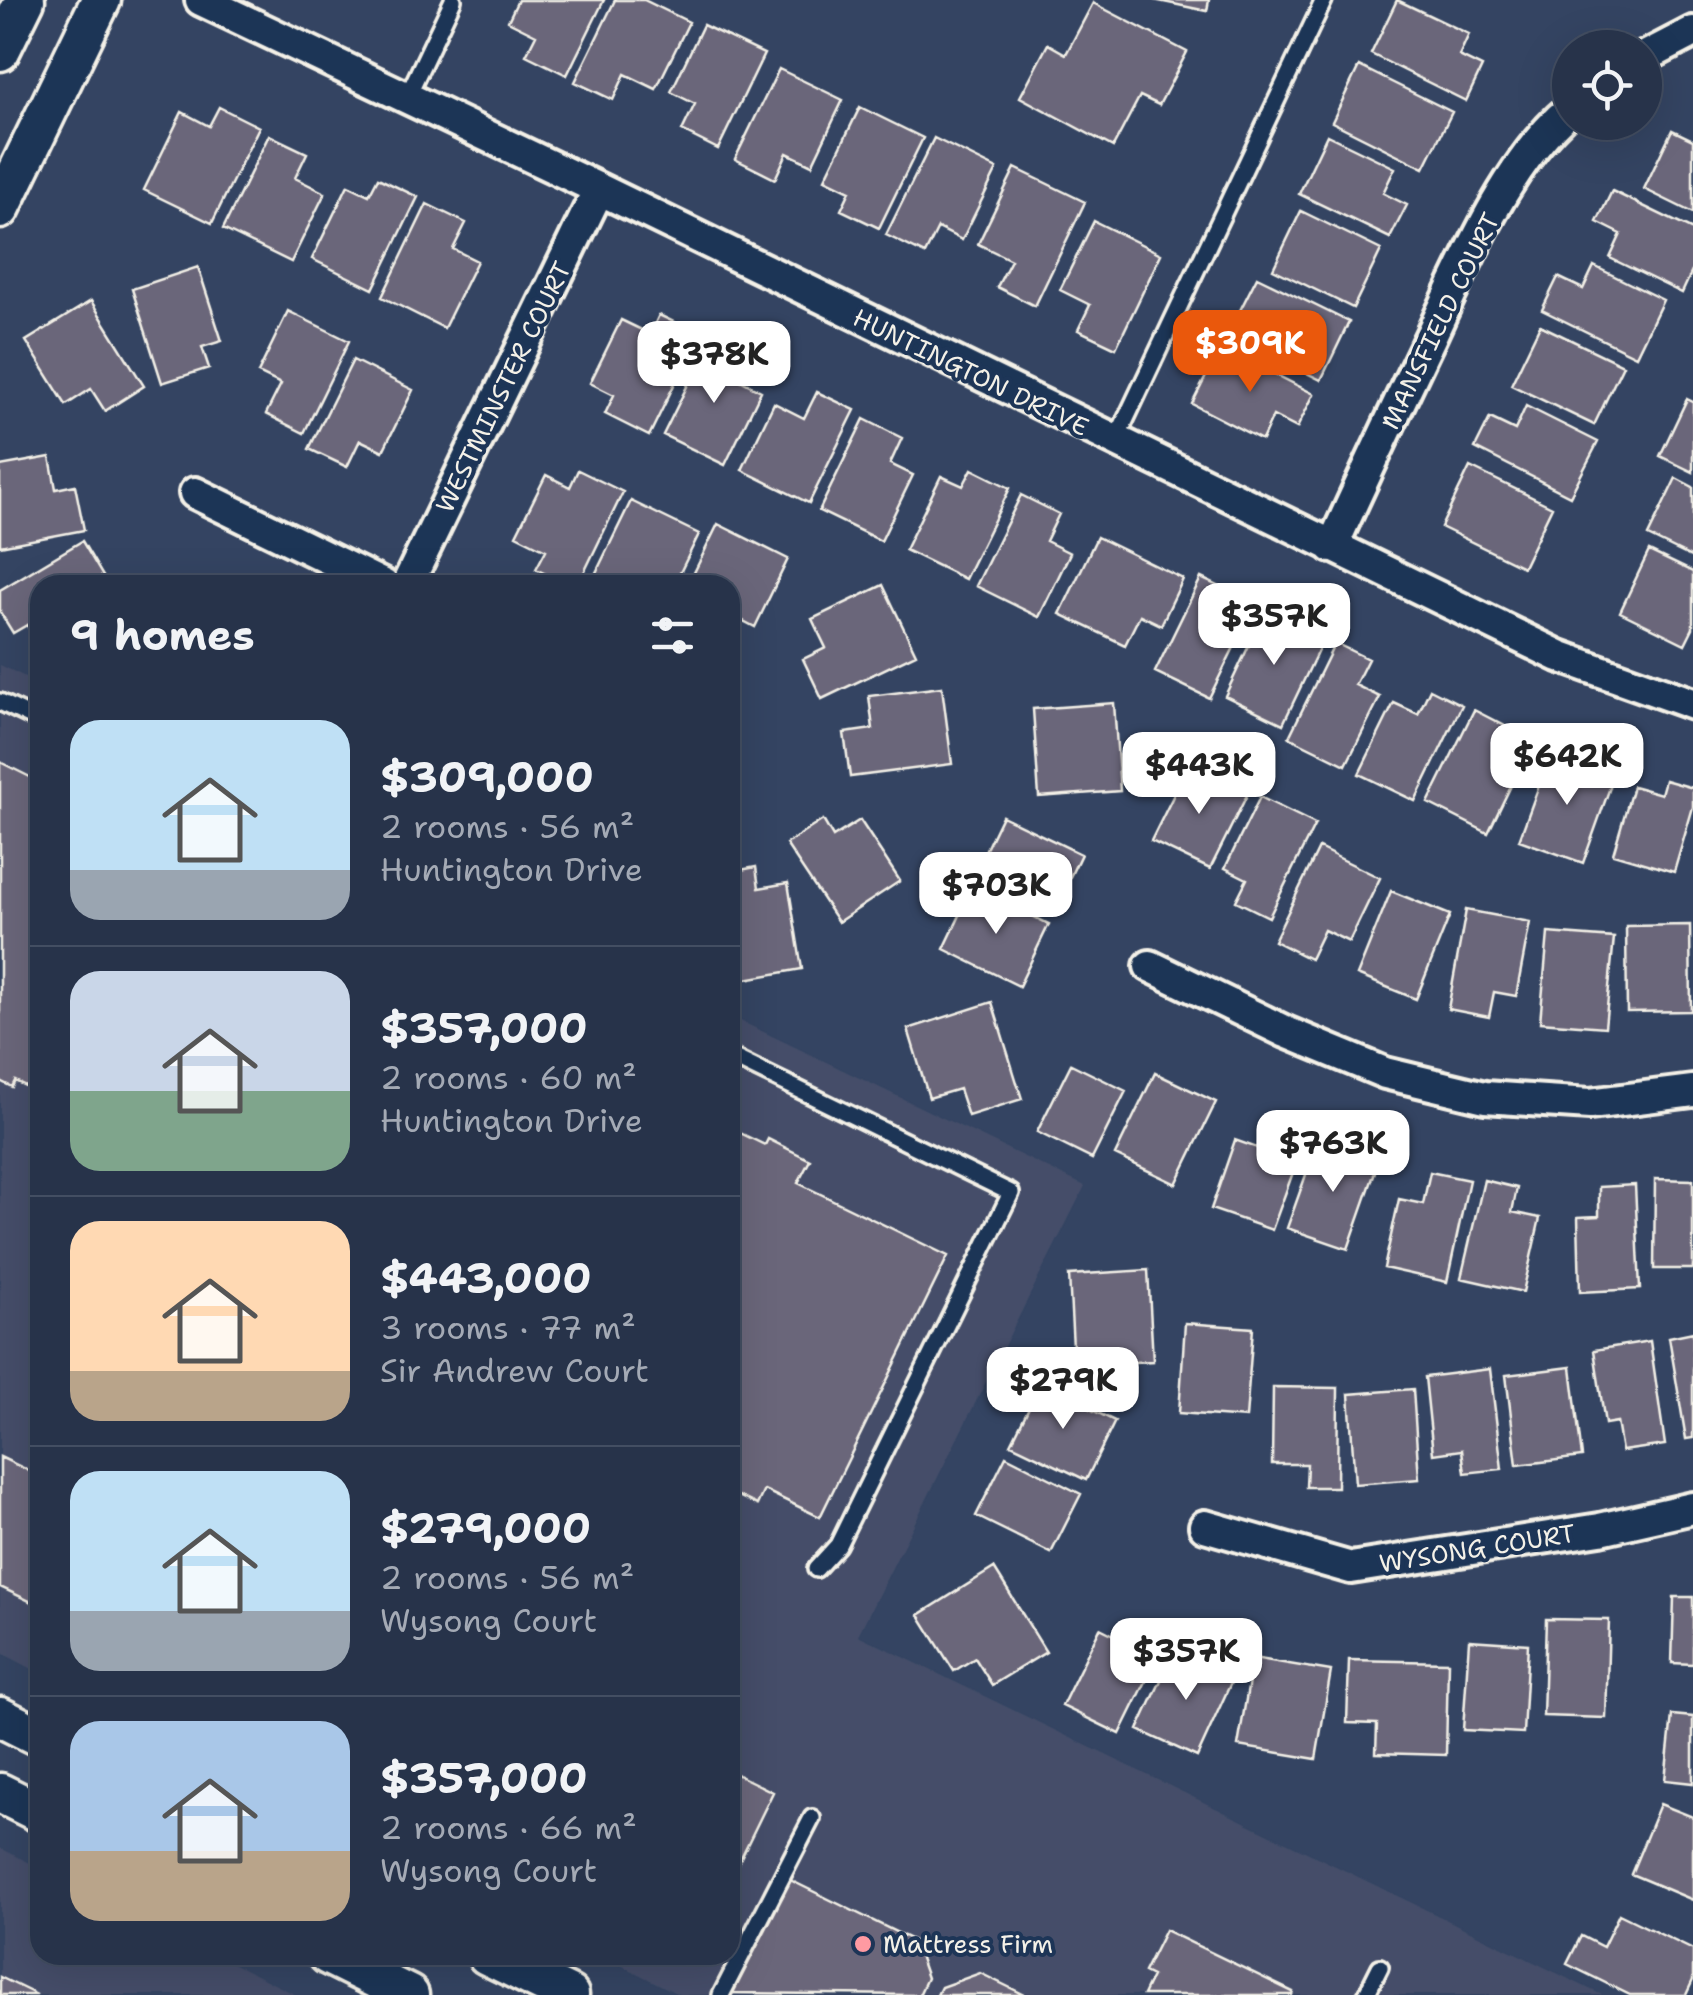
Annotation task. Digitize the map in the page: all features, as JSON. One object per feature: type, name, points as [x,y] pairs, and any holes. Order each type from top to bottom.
[{"type":"street","points":[[0,50],[25,0]]},
{"type":"street","points":[[0,209],[100,0]]},
{"type":"street","name":"HUNTINGTON DRIVE","points":[[202,0],[600,189],[1558,656],[1693,704]]},
{"type":"street","points":[[1662,48],[1693,32]]},
{"type":"street","name":"MANSFIELD COURT","points":[[1332,547],[1456,282],[1501,196],[1552,125]]},
{"type":"street","name":"WESTMINSTER COURT","points":[[412,575],[600,189]]},
{"type":"street","points":[[195,493],[363,575]]},
{"type":"street","points":[[1150,966],[1286,1032],[1385,1073],[1485,1097],[1590,1104],[1693,1090]]},
{"type":"street","name":"WYSONG COURT","points":[[1205,1526],[1351,1568],[1600,1529],[1693,1508]]},
{"type":"street","points":[[0,1717],[30,1732]]},
{"type":"street","points":[[0,1794],[30,1808]]},
{"type":"street","points":[[348,1965],[410,1995]]},
{"type":"street","points":[[508,1965],[569,1995]]},
{"type":"lane","points":[[407,97],[453,0]]},
{"type":"lane","points":[[1114,442],[1324,0]]},
{"type":"lane","points":[[0,702],[30,716]]},
{"type":"lane","points":[[740,1061],[1012,1194],[838,1546],[816,1569]]},
{"type":"lane","points":[[740,1958],[812,1818]]},
{"type":"lane","points":[[721,1995],[736,1965]]},
{"type":"lane","points":[[1366,1995],[1380,1967]]},
{"type":"shaded area","points":[[0,665],[30,679],[30,1668],[0,1652]]},
{"type":"shaded area","points":[[740,1021],[1085,1186],[858,1635],[1602,1995],[680,1995],[621,1965],[740,1965]]},
{"type":"shaded area","points":[[0,1848],[30,1863],[30,1965],[236,1965],[296,1995],[0,1995]]},
{"type":"building","points":[[518,0],[604,0],[567,75],[526,55],[536,35],[508,21]]},
{"type":"building","points":[[615,0],[644,0],[689,22],[656,89],[625,74],[613,100],[575,82]]},
{"type":"building","points":[[1154,0],[1209,0],[1207,11]]},
{"type":"building","points":[[1397,0],[1469,34],[1459,56],[1482,67],[1466,101],[1371,54]]},
{"type":"building","points":[[1093,3],[1187,52],[1159,105],[1140,96],[1113,147],[1020,97],[1048,44],[1066,54]]},
{"type":"building","points":[[703,25],[764,54],[718,149],[682,131],[695,104],[671,92]]},
{"type":"building","points":[[1359,66],[1452,112],[1424,168],[1332,122]]},
{"type":"building","points":[[779,69],[843,100],[812,165],[787,153],[775,179],[735,159]]},
{"type":"building","points":[[219,107],[259,127],[212,223],[144,190],[182,112],[209,126]]},
{"type":"building","points":[[860,107],[923,138],[879,228],[841,210],[850,191],[825,179]]},
{"type":"building","points":[[1672,130],[1693,140],[1693,213],[1644,189]]},
{"type":"building","points":[[269,135],[307,153],[295,178],[325,193],[291,262],[223,229]]},
{"type":"building","points":[[1327,135],[1395,168],[1383,193],[1407,205],[1390,238],[1299,194]]},
{"type":"building","points":[[934,138],[997,169],[962,240],[938,228],[925,254],[886,235]]},
{"type":"building","points":[[1015,168],[1085,202],[1035,306],[997,287],[1011,260],[978,244]]},
{"type":"building","points":[[378,178],[418,197],[373,289],[312,259],[348,185],[369,195]]},
{"type":"building","points":[[1612,191],[1693,230],[1693,269],[1682,293],[1610,258],[1621,234],[1597,222]]},
{"type":"building","points":[[427,204],[466,223],[453,249],[477,261],[444,328],[382,297]]},
{"type":"building","points":[[1301,211],[1381,250],[1353,308],[1273,269]]},
{"type":"building","points":[[1094,221],[1161,254],[1116,348],[1078,330],[1090,305],[1060,290]]},
{"type":"building","points":[[1594,266],[1663,300],[1636,356],[1542,310],[1558,277],[1583,289]]},
{"type":"building","points":[[198,267],[222,341],[202,347],[209,368],[162,383],[132,289]]},
{"type":"building","points":[[1257,277],[1349,322],[1321,380],[1228,334]]},
{"type":"building","points":[[91,301],[144,386],[105,411],[91,389],[66,405],[26,341]]},
{"type":"building","points":[[288,311],[349,341],[304,433],[266,414],[281,384],[258,373]]},
{"type":"building","points":[[659,315],[699,334],[649,436],[605,414],[614,395],[590,383],[621,320],[650,334]]},
{"type":"building","points":[[1540,325],[1623,365],[1594,425],[1511,385]]},
{"type":"building","points":[[709,342],[745,359],[736,378],[761,391],[725,465],[663,435]]},
{"type":"building","points":[[1221,347],[1314,394],[1297,428],[1273,416],[1262,440],[1192,404]]},
{"type":"building","points":[[353,360],[413,390],[383,451],[360,440],[347,467],[309,449]]},
{"type":"building","points":[[817,392],[855,410],[809,503],[742,470],[774,403],[804,418]]},
{"type":"building","points":[[1687,399],[1693,402],[1693,472],[1660,456]]},
{"type":"building","points":[[1526,406],[1598,442],[1570,496],[1475,448],[1490,418],[1515,430]]},
{"type":"building","points":[[864,419],[902,438],[890,464],[913,475],[881,541],[819,511]]},
{"type":"building","points":[[50,457],[56,489],[75,485],[84,530],[0,546],[0,466]]},
{"type":"building","points":[[1470,467],[1552,507],[1523,567],[1441,527]]},
{"type":"building","points":[[972,469],[1010,488],[965,579],[905,550],[941,476],[963,486]]},
{"type":"building","points":[[578,470],[623,492],[583,575],[548,575],[536,569],[546,550],[516,535],[546,475],[570,487]]},
{"type":"building","points":[[1676,478],[1693,487],[1693,558],[1648,536]]},
{"type":"building","points":[[1021,495],[1059,514],[1046,541],[1070,553],[1039,617],[976,586]]},
{"type":"building","points":[[631,501],[699,534],[679,575],[595,575]]},
{"type":"building","points":[[718,524],[788,559],[755,627],[740,619],[740,575],[693,575]]},
{"type":"building","points":[[1097,537],[1183,579],[1161,625],[1140,615],[1125,645],[1060,614]]},
{"type":"building","points":[[82,541],[102,575],[30,575],[30,630],[27,625],[13,633],[0,612],[0,590]]},
{"type":"building","points":[[1649,551],[1693,572],[1693,628],[1685,644],[1620,612]]},
{"type":"building","points":[[1201,578],[1233,593],[1221,618],[1243,629],[1209,698],[1155,672]]},
{"type":"building","points":[[883,585],[916,654],[822,699],[803,659],[826,648],[812,619]]},
{"type":"building","points":[[1265,612],[1323,640],[1283,724],[1225,696]]},
{"type":"building","points":[[1335,643],[1368,659],[1355,685],[1380,697],[1346,765],[1289,737]]},
{"type":"building","points":[[942,687],[952,764],[850,777],[844,733],[873,729],[869,696]]},
{"type":"building","points":[[1430,689],[1462,705],[1415,801],[1359,774],[1394,703],[1418,714]]},
{"type":"building","points":[[1114,703],[1120,791],[1039,797],[1033,709]]},
{"type":"building","points":[[1474,710],[1507,727],[1494,753],[1521,765],[1488,833],[1428,803]]},
{"type":"building","points":[[1551,753],[1614,776],[1583,863],[1519,840]]},
{"type":"building","points":[[0,762],[30,777],[30,1088],[15,1081],[12,1087],[0,1081]]},
{"type":"building","points":[[1189,764],[1248,793],[1210,869],[1151,841]]},
{"type":"building","points":[[1665,780],[1693,788],[1693,807],[1674,872],[1613,854],[1633,786],[1661,794]]},
{"type":"building","points":[[1260,797],[1315,824],[1269,917],[1236,901],[1247,879],[1225,868]]},
{"type":"building","points":[[1002,816],[1081,854],[1053,912],[974,874]]},
{"type":"building","points":[[823,820],[833,837],[860,820],[900,881],[838,922],[786,844]]},
{"type":"building","points":[[1319,848],[1380,878],[1349,942],[1324,930],[1310,959],[1274,941]]},
{"type":"building","points":[[756,867],[759,888],[788,883],[802,969],[740,980],[740,870]]},
{"type":"building","points":[[973,888],[1049,924],[1019,986],[944,949]]},
{"type":"building","points":[[1391,891],[1450,915],[1416,999],[1357,975]]},
{"type":"building","points":[[1466,910],[1530,922],[1516,996],[1494,992],[1489,1017],[1448,1009]]},
{"type":"building","points":[[1690,925],[1691,1011],[1627,1012],[1626,926]]},
{"type":"building","points":[[1548,933],[1614,938],[1605,1027],[1540,1022]]},
{"type":"building","points":[[992,1002],[1022,1099],[968,1116],[959,1089],[929,1098],[908,1029]]},
{"type":"building","points":[[1071,1064],[1126,1091],[1092,1159],[1037,1132]]},
{"type":"building","points":[[1155,1073],[1216,1102],[1176,1184],[1115,1155]]},
{"type":"building","points":[[1267,1120],[1307,1134],[1272,1230],[1211,1209],[1235,1140],[1257,1148]]},
{"type":"building","points":[[740,1133],[765,1145],[768,1139],[810,1160],[798,1183],[948,1256],[820,1517],[764,1490],[757,1505],[740,1497]]},
{"type":"building","points":[[1318,1141],[1378,1163],[1348,1249],[1287,1228]]},
{"type":"building","points":[[1430,1172],[1469,1180],[1447,1282],[1384,1268],[1399,1199],[1423,1204]]},
{"type":"building","points":[[1655,1179],[1693,1180],[1693,1269],[1654,1269]]},
{"type":"building","points":[[1484,1180],[1517,1188],[1512,1212],[1540,1218],[1523,1292],[1461,1278]]},
{"type":"building","points":[[1635,1185],[1640,1289],[1580,1292],[1578,1217],[1599,1216],[1599,1187]]},
{"type":"building","points":[[1148,1270],[1153,1361],[1074,1365],[1069,1275]]},
{"type":"building","points":[[1185,1323],[1253,1328],[1246,1418],[1179,1413]]},
{"type":"building","points":[[1693,1332],[1693,1438],[1686,1439],[1669,1337]]},
{"type":"building","points":[[1650,1341],[1665,1445],[1622,1451],[1617,1422],[1605,1424],[1594,1350]]},
{"type":"building","points":[[1571,1367],[1582,1457],[1517,1465],[1506,1375]]},
{"type":"building","points":[[1490,1369],[1502,1469],[1465,1473],[1462,1450],[1433,1454],[1425,1377]]},
{"type":"building","points":[[1040,1385],[1115,1421],[1086,1480],[1011,1444]]},
{"type":"building","points":[[1273,1387],[1338,1388],[1337,1487],[1306,1487],[1307,1464],[1272,1464]]},
{"type":"building","points":[[1413,1389],[1419,1479],[1355,1484],[1349,1394]]},
{"type":"building","points":[[1006,1456],[1081,1494],[1051,1553],[976,1516]]},
{"type":"building","points":[[0,1457],[30,1471],[30,1601],[0,1587]]},
{"type":"building","points":[[994,1568],[1046,1652],[992,1685],[975,1658],[954,1671],[919,1615]]},
{"type":"building","points":[[1674,1597],[1693,1597],[1693,1664],[1672,1663]]},
{"type":"building","points":[[1546,1619],[1609,1620],[1606,1718],[1543,1716]]},
{"type":"building","points":[[1100,1628],[1158,1657],[1120,1734],[1062,1706]]},
{"type":"building","points":[[1469,1640],[1528,1644],[1523,1733],[1463,1730]]},
{"type":"building","points":[[1176,1648],[1234,1676],[1197,1757],[1138,1730]]},
{"type":"building","points":[[1253,1658],[1331,1671],[1316,1759],[1238,1746]]},
{"type":"building","points":[[1349,1660],[1448,1662],[1446,1755],[1376,1753],[1377,1724],[1347,1723]]},
{"type":"building","points":[[1672,1715],[1693,1717],[1693,1783],[1665,1780]]},
{"type":"building","points":[[740,1776],[773,1792],[740,1860]]},
{"type":"building","points":[[1660,1804],[1693,1817],[1693,1900],[1631,1874]]},
{"type":"building","points":[[786,1878],[914,1941],[927,1978],[919,1995],[731,1993]]},
{"type":"building","points":[[1619,1914],[1693,1950],[1693,1980],[1686,1995],[1630,1995],[1567,1964],[1581,1936],[1603,1947]]},
{"type":"building","points":[[1165,1930],[1293,1992],[1292,1995],[1143,1995],[1152,1976],[1144,1972]]},
{"type":"building","points":[[980,1973],[1025,1995],[937,1995],[941,1987]]},
{"type":"building","points":[[0,1977],[37,1995],[0,1995]]},
{"type":"place","name":"Mattress Firm","points":[[863,1944]]}]
